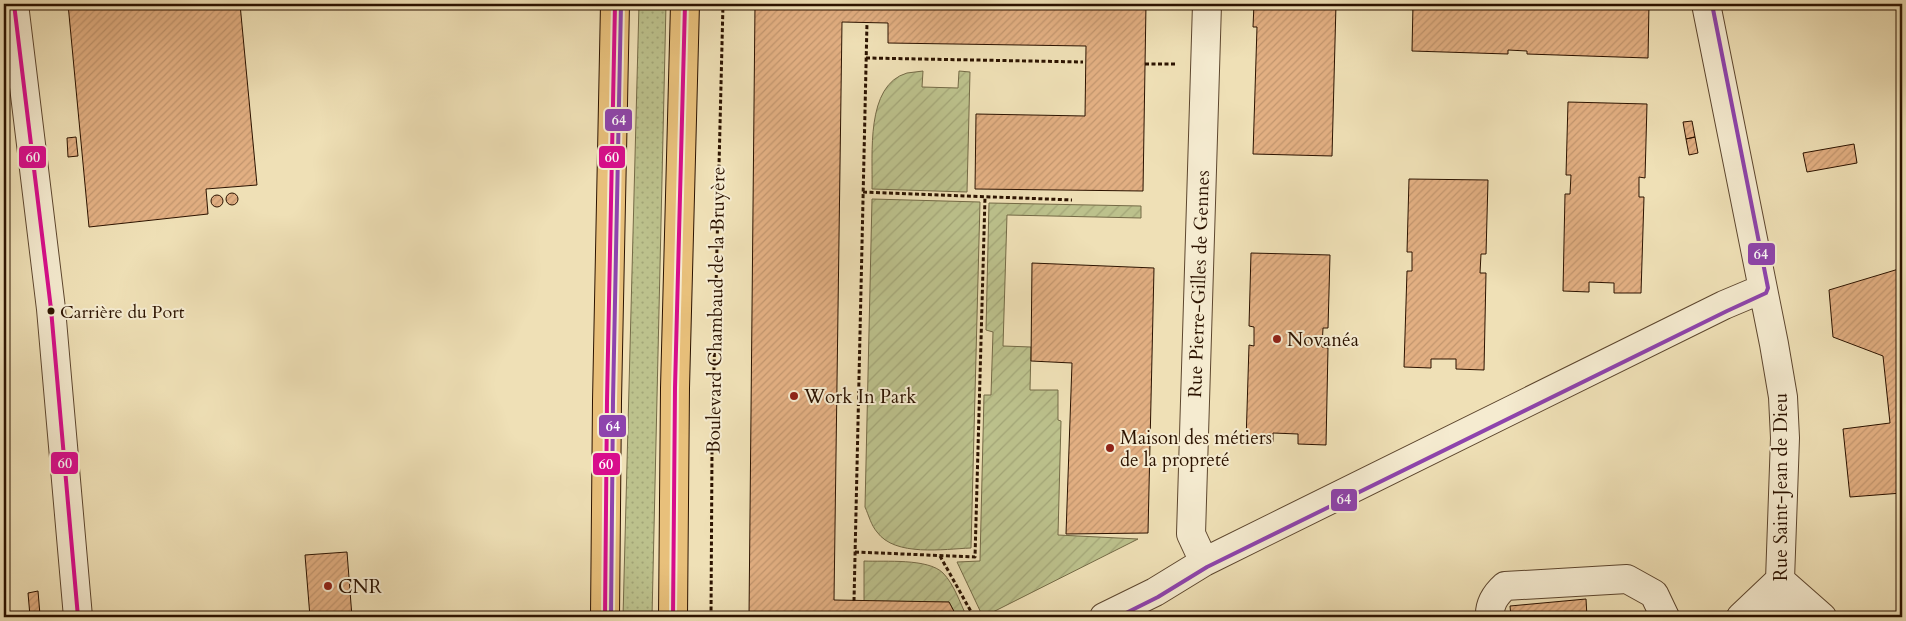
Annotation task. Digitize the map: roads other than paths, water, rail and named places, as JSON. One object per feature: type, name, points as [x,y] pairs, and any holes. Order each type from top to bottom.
[{"type":"main road","points":[[605,617],[607,401],[615,4]]},
{"type":"main road","name":"Boulevard Chambaud de la Bruyère","points":[[673,617],[675,388],[684,4]]},
{"type":"street","points":[[14,4],[51,309],[78,617]]},
{"type":"street","name":"Rue Pierre-Gilles de Gennes","points":[[1204,562],[1191,534],[1207,4]]},
{"type":"street","name":"Rue Saint-Jean de Dieu","points":[[1706,4],[1783,396],[1785,438],[1780,580],[1781,617]]},
{"type":"street","points":[[1104,617],[1155,592],[1204,562],[1724,305],[1762,289]]},
{"type":"street","points":[[1490,617],[1489,611],[1495,595],[1505,586],[1627,579],[1654,594],[1665,617]]},
{"type":"street","points":[[1741,617],[1780,580],[1822,617]]},
{"type":"place","name":"Carrière du Port","points":[[51,311]]},
{"type":"place","name":"Novanéa","points":[[1277,339]]},
{"type":"place","name":"Work In Park","points":[[794,396]]},
{"type":"place","name":"Maison des métiers de la propreté","points":[[1110,448]]},
{"type":"place","name":"CNR","points":[[328,586]]}]
